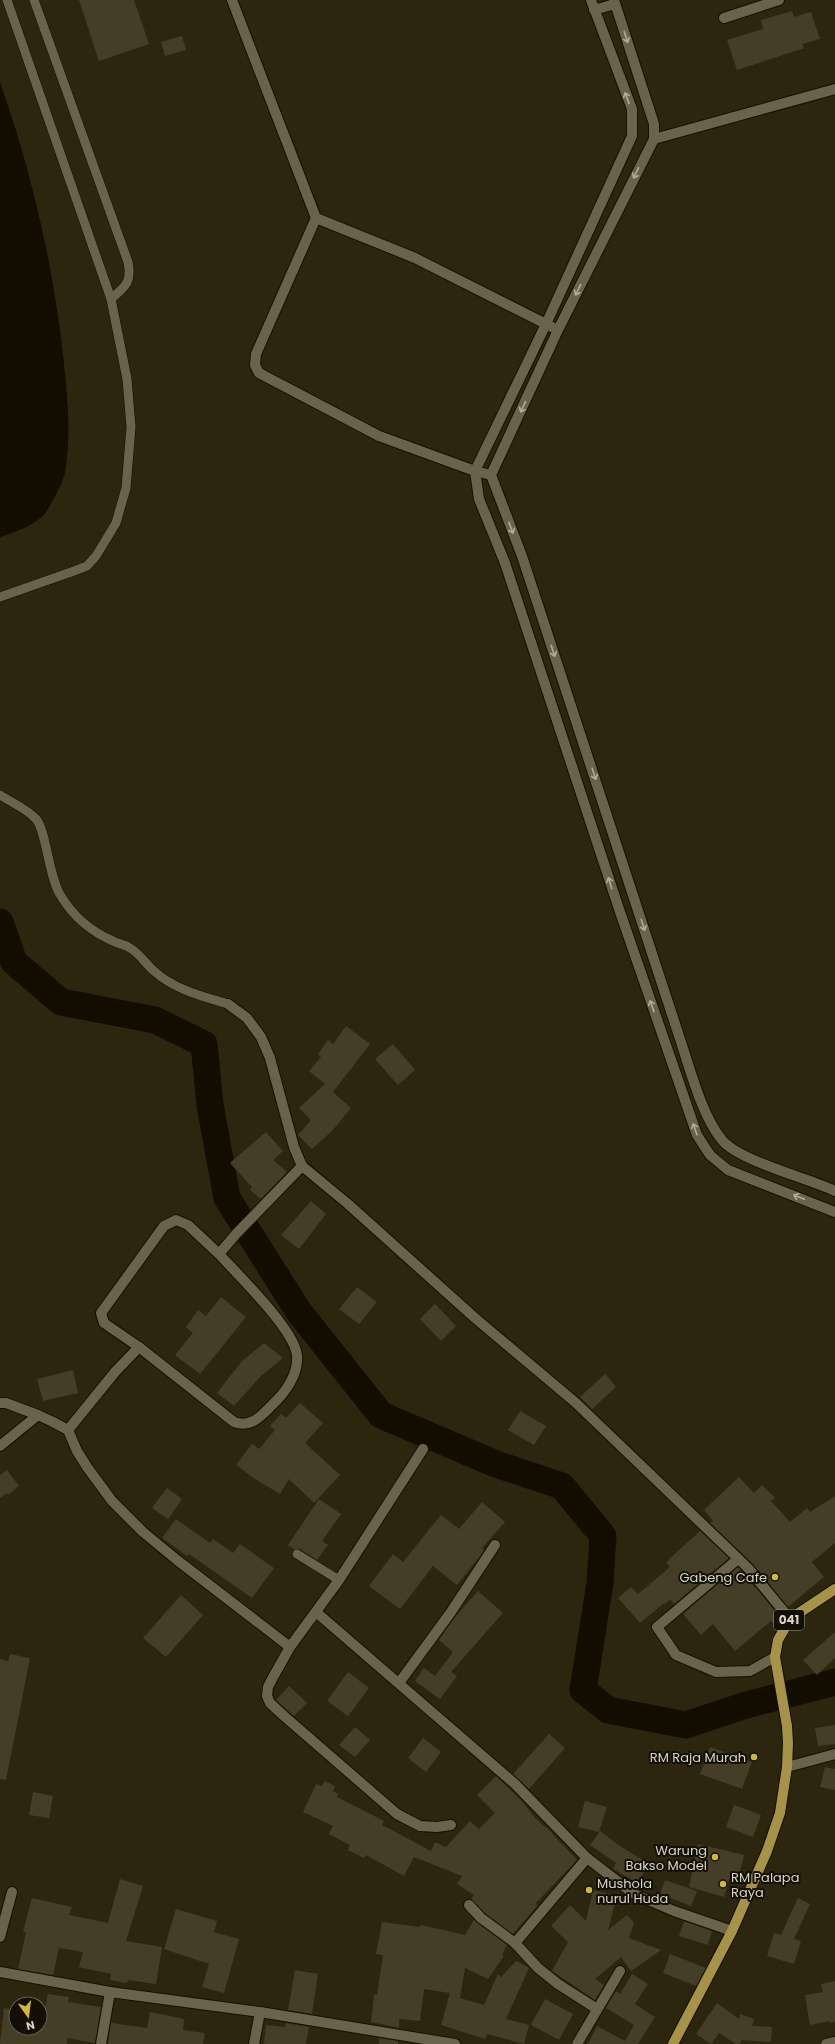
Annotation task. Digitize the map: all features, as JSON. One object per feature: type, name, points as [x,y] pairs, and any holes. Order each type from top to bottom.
[{"type":"main road","name":"041","points":[[787,1767],[787,1726],[775,1657],[778,1640],[790,1619],[835,1589]]},
{"type":"main road","points":[[673,2044],[732,1931],[767,1851],[780,1813],[787,1767]]},
{"type":"street","points":[[232,0],[316,218],[256,354],[255,365],[259,373],[380,436],[474,471],[491,475]]},
{"type":"street","points":[[591,0],[632,109],[632,136],[546,324],[474,471],[479,500],[505,563],[619,909],[697,1135],[710,1155],[728,1170],[821,1205],[835,1212]]},
{"type":"street","points":[[724,18],[779,0]]},
{"type":"street","points":[[594,10],[614,2],[654,124],[654,139],[558,330],[491,475],[522,556],[705,1111],[722,1141],[746,1157],[831,1189],[821,1205]]},
{"type":"street","points":[[654,139],[835,88]]},
{"type":"street","points":[[316,218],[415,258],[558,330]]},
{"type":"street","points":[[590,228],[604,236]]},
{"type":"street","points":[[505,563],[522,556]]},
{"type":"street","points":[[619,909],[636,905]]},
{"type":"street","points":[[228,1004],[247,1018],[261,1036],[270,1058],[294,1147],[302,1166],[348,1204],[475,1318],[576,1403],[738,1559],[790,1619]]},
{"type":"street","points":[[220,1254],[236,1234],[302,1166]]},
{"type":"street","points":[[176,1220],[188,1224],[220,1254],[274,1314],[294,1346],[297,1356],[294,1372],[284,1393],[258,1419],[250,1423],[242,1424],[234,1422],[139,1347],[104,1323],[101,1314],[164,1226],[176,1220]]},
{"type":"street","points":[[68,1430],[115,1372],[139,1347]]},
{"type":"street","points":[[0,1403],[6,1403],[51,1420],[68,1430],[77,1451],[91,1473],[112,1501],[143,1532],[290,1647]]},
{"type":"street","points":[[0,1446],[38,1415]]},
{"type":"street","points":[[423,1449],[339,1580],[290,1647],[268,1687],[267,1696],[270,1703],[397,1814],[420,1826],[437,1827],[451,1825]]},
{"type":"street","points":[[399,1683],[451,1612],[495,1545]]},
{"type":"street","points":[[738,1559],[656,1627],[676,1655],[716,1672],[750,1671],[775,1657]]},
{"type":"street","points":[[316,1612],[515,1784],[587,1858],[634,1894],[732,1931]]},
{"type":"street","points":[[787,1767],[835,1754]]},
{"type":"street","points":[[515,1943],[587,1858]]},
{"type":"street","points":[[0,1937],[12,1892]]},
{"type":"street","points":[[469,1905],[481,1918],[515,1943],[538,1968],[558,1984],[597,2009]]},
{"type":"street","points":[[577,2044],[620,1971]]},
{"type":"street","points":[[0,1972],[110,1992],[260,2012],[455,2044]]},
{"type":"street","points":[[101,2044],[110,1992]]},
{"type":"street","points":[[254,2044],[260,2012]]},
{"type":"street","points":[[826,2044],[835,2042]]},
{"type":"lane","points":[[0,597],[87,566],[96,556],[116,523],[126,488],[131,427],[127,379],[111,299],[7,0]]},
{"type":"lane","points":[[34,0],[128,262],[131,274],[126,285],[111,299]]},
{"type":"lane","points":[[0,795],[24,809],[37,820],[52,877],[60,896],[75,915],[94,932],[113,942],[128,946],[138,953],[154,971],[176,986],[228,1004]]},
{"type":"lane","points":[[297,1554],[339,1580]]},
{"type":"shaded area","points":[[0,82],[12,116],[32,186],[48,257],[60,328],[64,364],[68,405],[68,445],[64,477],[47,511],[32,524],[0,537]]},
{"type":"building","points":[[79,0],[134,0],[149,44],[99,61]]},
{"type":"building","points":[[792,11],[794,17],[811,12],[820,39],[802,44],[804,48],[737,70],[727,40],[763,29],[761,20]]},
{"type":"building","points":[[182,36],[186,50],[165,56],[161,42]]},
{"type":"building","points":[[346,1026],[370,1044],[333,1092],[351,1108],[332,1131],[312,1149],[298,1135],[311,1120],[299,1108],[325,1084],[309,1071],[321,1057],[318,1054],[328,1040],[333,1044]]},
{"type":"building","points":[[393,1044],[415,1070],[398,1085],[375,1059]]},
{"type":"building","points":[[266,1132],[283,1151],[273,1160],[287,1172],[261,1199],[250,1190],[252,1187],[230,1163]]},
{"type":"building","points":[[311,1201],[326,1214],[299,1249],[281,1235]]},
{"type":"building","points":[[357,1287],[377,1302],[359,1324],[339,1309]]},
{"type":"building","points":[[221,1297],[246,1317],[200,1374],[175,1355],[193,1333],[186,1327],[198,1310],[206,1316]]},
{"type":"building","points":[[435,1304],[456,1326],[441,1341],[420,1319]]},
{"type":"building","points":[[264,1343],[283,1358],[261,1376],[234,1406],[217,1393],[242,1361]]},
{"type":"building","points":[[73,1370],[78,1393],[43,1401],[37,1379]]},
{"type":"building","points":[[605,1374],[616,1387],[592,1409],[580,1397]]},
{"type":"building","points":[[300,1403],[323,1423],[305,1443],[340,1475],[314,1503],[289,1479],[280,1494],[255,1479],[236,1465],[252,1444],[259,1449],[275,1430],[270,1426],[281,1414],[286,1418]]},
{"type":"building","points":[[520,1411],[546,1426],[534,1445],[508,1430]]},
{"type":"building","points":[[7,1470],[19,1486],[8,1495],[7,1493],[0,1498],[0,1475]]},
{"type":"building","points":[[739,1477],[754,1493],[762,1485],[775,1498],[771,1501],[790,1522],[807,1508],[810,1512],[835,1496],[835,1543],[812,1562],[824,1577],[788,1607],[753,1564],[710,1523],[713,1521],[704,1510]]},
{"type":"building","points":[[167,1488],[182,1499],[168,1519],[152,1508]]},
{"type":"building","points":[[319,1499],[341,1514],[322,1541],[328,1545],[317,1560],[300,1549],[294,1549],[288,1545]]},
{"type":"building","points":[[482,1502],[505,1522],[482,1548],[484,1549],[480,1556],[457,1585],[433,1566],[400,1609],[369,1586],[393,1554],[403,1562],[441,1515],[459,1529]]},
{"type":"building","points":[[176,1519],[210,1543],[213,1539],[233,1553],[240,1544],[274,1568],[252,1598],[189,1554],[187,1556],[162,1538]]},
{"type":"building","points":[[700,1531],[729,1558],[674,1604],[670,1599],[640,1623],[618,1598],[631,1587],[638,1594],[670,1567],[666,1562]]},
{"type":"building","points":[[738,1567],[780,1617],[773,1623],[771,1621],[735,1651],[713,1624],[701,1635],[683,1614]]},
{"type":"building","points":[[478,1591],[503,1613],[451,1672],[457,1676],[440,1699],[415,1681],[424,1668],[435,1676],[453,1652],[439,1640],[455,1617]]},
{"type":"building","points":[[181,1595],[203,1615],[166,1657],[143,1638]]},
{"type":"building","points":[[835,1632],[835,1658],[817,1675],[803,1660]]},
{"type":"building","points":[[10,1654],[30,1658],[6,1780],[0,1779],[0,1659],[8,1661]]},
{"type":"building","points":[[348,1672],[369,1688],[348,1716],[327,1701]]},
{"type":"building","points":[[289,1686],[307,1703],[294,1716],[276,1700]]},
{"type":"building","points":[[835,1725],[835,1744],[818,1746],[815,1728]]},
{"type":"building","points":[[355,1727],[370,1740],[355,1757],[339,1745]]},
{"type":"building","points":[[549,1734],[565,1748],[529,1789],[513,1774]]},
{"type":"building","points":[[423,1738],[441,1752],[426,1772],[408,1758]]},
{"type":"building","points":[[710,1747],[752,1762],[742,1789],[700,1774]]},
{"type":"building","points":[[825,1767],[835,1769],[835,1790],[820,1787]]},
{"type":"building","points":[[496,1776],[520,1799],[536,1819],[549,1830],[577,1860],[535,1904],[538,1905],[513,1934],[485,1913],[471,1899],[474,1895],[457,1884],[462,1876],[414,1857],[404,1876],[366,1855],[364,1858],[348,1850],[350,1845],[329,1834],[333,1826],[303,1812],[316,1784],[322,1786],[325,1781],[335,1786],[333,1791],[338,1794],[337,1797],[384,1821],[382,1825],[431,1851],[435,1842],[446,1847],[470,1821],[479,1829],[495,1813],[477,1795]]},
{"type":"building","points":[[33,1792],[53,1796],[49,1818],[29,1815]]},
{"type":"building","points":[[585,1801],[607,1807],[599,1832],[578,1827]]},
{"type":"building","points":[[734,1805],[761,1815],[753,1837],[726,1827]]},
{"type":"building","points":[[600,1831],[620,1846],[649,1864],[637,1883],[613,1869],[616,1863],[590,1845]]},
{"type":"building","points":[[698,1844],[744,1855],[739,1876],[731,1874],[724,1897],[689,1887]]},
{"type":"building","points":[[120,1879],[143,1886],[126,1941],[162,1947],[156,1984],[128,1980],[127,1983],[110,1980],[111,1974],[79,1967],[83,1952],[59,1948],[53,1975],[18,1969],[26,1932],[23,1932],[32,1898],[72,1907],[69,1915],[108,1923]]},
{"type":"building","points":[[665,1880],[697,1891],[691,1906],[660,1894]]},
{"type":"building","points":[[593,1890],[617,1896],[608,1930],[627,1915],[634,1923],[629,1938],[661,1950],[631,1971],[621,1957],[595,1979],[604,1985],[595,2000],[552,1971],[568,1942],[551,1926],[570,1905],[586,1921]]},
{"type":"building","points":[[798,1898],[810,1904],[794,1939],[801,1941],[794,1964],[767,1956],[774,1933],[781,1935]]},
{"type":"building","points":[[176,1909],[217,1921],[214,1932],[239,1939],[224,1993],[202,1987],[209,1964],[164,1949]]},
{"type":"building","points":[[474,1920],[507,1945],[502,1955],[504,1956],[488,1979],[465,1968],[460,1998],[484,2005],[498,1974],[501,1977],[516,1961],[528,1967],[529,1968],[506,2019],[529,2025],[524,2044],[487,2034],[485,2039],[441,2025],[450,1993],[424,1989],[420,2021],[399,2019],[399,2028],[371,2022],[374,1995],[377,1995],[383,1955],[376,1954],[382,1922],[420,1927],[421,1925],[465,1935]]},
{"type":"building","points":[[684,1921],[712,1931],[708,1945],[679,1936]]},
{"type":"building","points":[[670,1954],[706,1968],[696,1986],[663,1973]]},
{"type":"building","points":[[295,1970],[318,1974],[312,2014],[288,2010]]},
{"type":"building","points":[[632,1974],[648,1984],[635,2004],[655,2017],[638,2044],[588,2044],[597,2026],[625,2041],[634,2025],[606,2008],[616,1991],[620,1994]]},
{"type":"building","points":[[835,1981],[835,2022],[830,2023],[830,2021],[810,2025],[805,1995],[823,1992],[821,1984]]},
{"type":"building","points":[[48,1994],[69,1997],[68,2002],[101,2007],[95,2043],[67,2038],[67,2044],[0,2044],[4,2008],[8,2009],[8,2036],[48,2036]]},
{"type":"building","points":[[545,1999],[573,2014],[559,2040],[531,2025]]},
{"type":"building","points":[[717,2003],[739,2019],[740,2014],[754,2019],[752,2026],[772,2027],[771,2042],[742,2040],[739,2044],[736,2044],[719,2033],[711,2044],[696,2034]]},
{"type":"building","points":[[150,2012],[184,2019],[183,2030],[205,2033],[203,2044],[108,2044],[111,2023],[147,2028]]},
{"type":"building","points":[[286,2023],[309,2027],[306,2044],[264,2044],[266,2025],[285,2027]]},
{"type":"building","points":[[379,2038],[398,2041],[398,2044],[379,2044]]},
{"type":"waterway","points":[[0,922],[14,962],[61,1002],[155,1020],[204,1044],[210,1105],[227,1198],[299,1312],[381,1415],[496,1464],[562,1486],[603,1536],[600,1583],[583,1690],[608,1710],[686,1725],[746,1705],[835,1682]]},
{"type":"place","name":"Gabeng Cafe","points":[[775,1577]]},
{"type":"place","name":"RM Raja Murah","points":[[754,1757]]},
{"type":"place","name":"Warung Bakso Model","points":[[715,1857]]},
{"type":"place","name":"RM Palapa Raya","points":[[723,1884]]},
{"type":"place","name":"Mushola nurul Huda","points":[[589,1890]]}]
